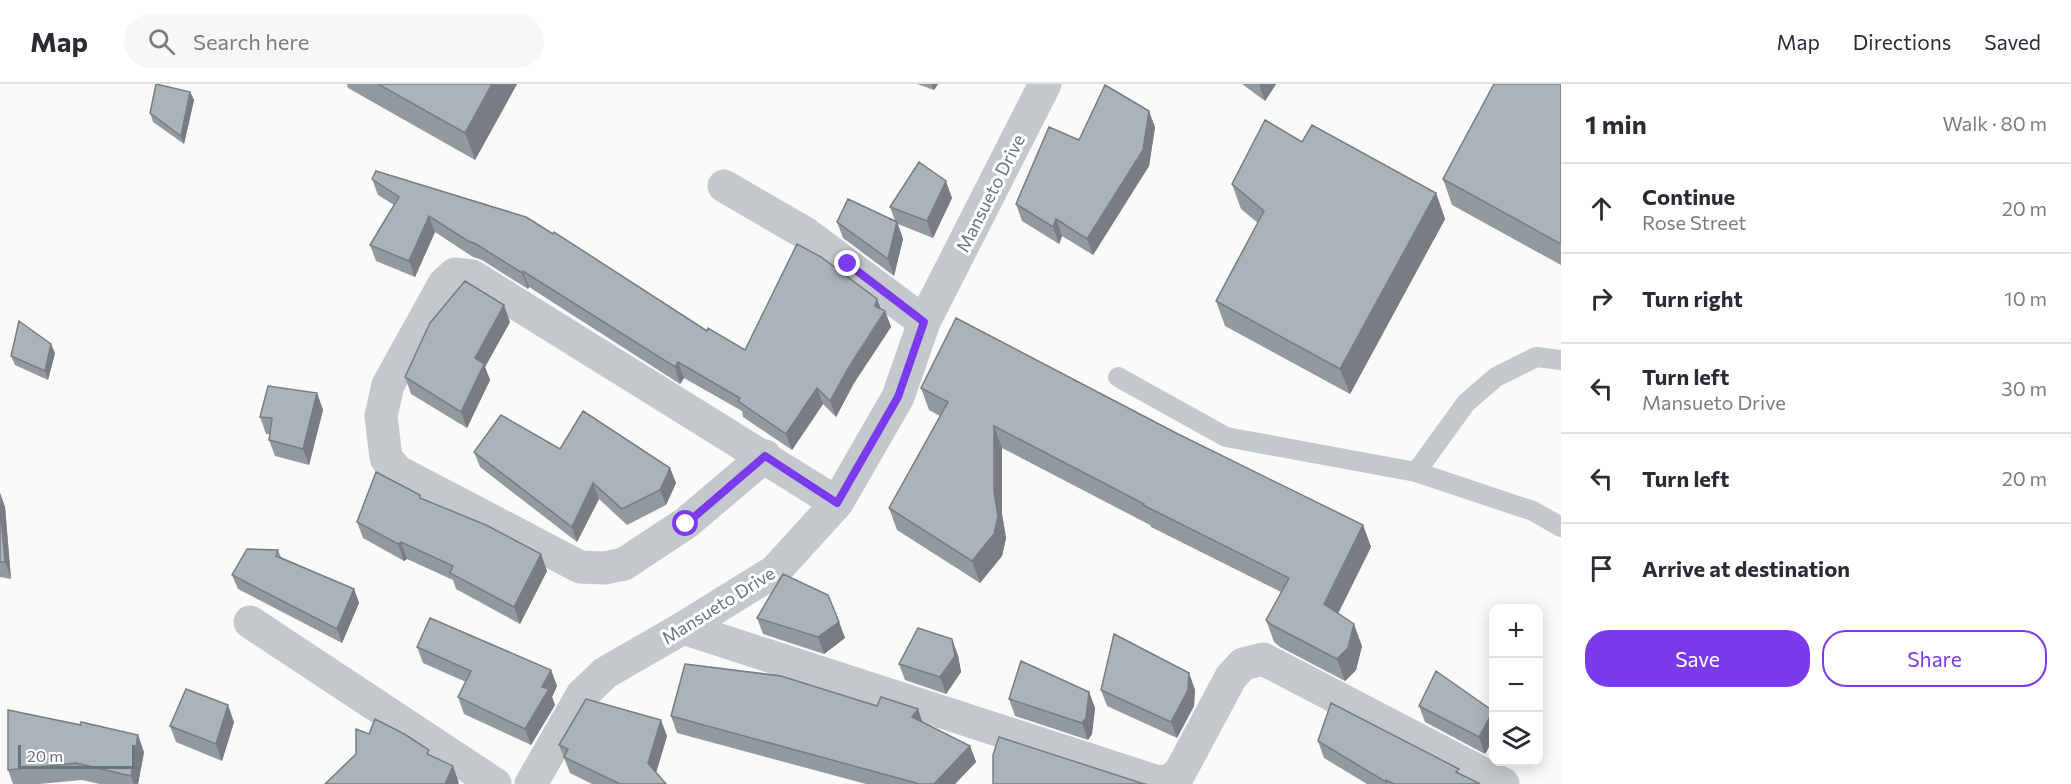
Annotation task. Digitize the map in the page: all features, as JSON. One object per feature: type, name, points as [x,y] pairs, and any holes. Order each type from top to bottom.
[{"type":"street","name":"Mansueto Drive","points":[[531,784],[587,689],[605,674],[775,571],[837,503],[898,397],[924,322],[1045,84]]},
{"type":"street","points":[[724,186],[805,233],[924,322]]},
{"type":"street","points":[[765,456],[686,524],[624,564],[604,568],[580,567],[397,471],[386,458],[381,416],[388,385],[444,284],[455,274],[472,276],[765,456],[837,503]]},
{"type":"street","points":[[250,622],[495,784]]},
{"type":"street","points":[[683,628],[1155,781],[1166,782],[1179,774],[1231,677],[1243,664],[1263,659],[1503,784]]},
{"type":"lane","points":[[1416,471],[1466,403],[1496,377],[1536,357],[1561,360]]},
{"type":"lane","points":[[1118,377],[1226,437],[1416,471],[1533,511],[1561,527]]},
{"type":"building","points":[[156,84],[190,92],[181,136],[150,113]]},
{"type":"building","points":[[378,84],[492,84],[465,133]]},
{"type":"building","points":[[1494,84],[1561,84],[1561,244],[1443,179]]},
{"type":"building","points":[[1105,85],[1149,111],[1143,150],[1087,239],[1056,219],[1053,227],[1016,204],[1049,127],[1079,140]]},
{"type":"building","points":[[1265,120],[1302,142],[1312,125],[1436,193],[1340,369],[1216,301],[1264,211],[1232,184]]},
{"type":"building","points":[[919,162],[946,181],[927,221],[890,207]]},
{"type":"building","points":[[376,171],[526,217],[553,234],[554,232],[707,331],[708,328],[745,350],[797,244],[821,257],[877,299],[875,306],[885,311],[830,401],[817,388],[786,434],[738,401],[740,398],[678,362],[675,367],[523,271],[522,273],[429,216],[409,261],[370,245],[399,197],[372,179]]},
{"type":"building","points":[[848,199],[897,222],[888,259],[837,222]]},
{"type":"building","points":[[465,281],[504,305],[475,358],[484,364],[461,412],[405,377],[430,323]]},
{"type":"building","points":[[956,318],[1178,434],[1363,525],[1324,604],[1354,624],[1348,648],[1337,659],[1266,620],[1289,578],[1143,505],[994,426],[994,492],[998,516],[994,534],[972,561],[889,508],[948,402],[921,388]]},
{"type":"building","points":[[19,321],[51,344],[45,371],[11,356]]},
{"type":"building","points":[[268,386],[317,393],[303,449],[269,440],[272,418],[260,417]]},
{"type":"building","points":[[583,411],[670,468],[660,490],[622,509],[593,483],[572,527],[474,452],[501,415],[560,449]]},
{"type":"building","points":[[376,472],[420,495],[420,498],[486,525],[541,554],[514,607],[450,573],[453,566],[401,542],[398,544],[357,522]]},
{"type":"building","points":[[0,504],[5,562],[0,562]]},
{"type":"building","points":[[247,549],[278,550],[276,556],[354,589],[337,629],[232,575]]},
{"type":"building","points":[[783,574],[828,595],[839,622],[818,637],[757,618]]},
{"type":"building","points":[[430,618],[551,670],[542,687],[549,689],[525,729],[458,697],[471,671],[417,647]]},
{"type":"building","points":[[918,628],[952,639],[955,656],[940,677],[899,664]]},
{"type":"building","points":[[1114,634],[1189,673],[1188,690],[1171,722],[1101,690]]},
{"type":"building","points":[[1021,661],[1089,692],[1086,718],[1082,723],[1009,699]]},
{"type":"building","points":[[685,664],[781,676],[877,706],[881,697],[918,709],[912,717],[970,746],[934,784],[917,784],[671,716]]},
{"type":"building","points":[[1436,671],[1489,708],[1489,718],[1479,737],[1419,706]]},
{"type":"building","points":[[186,689],[228,705],[216,744],[170,726]]},
{"type":"building","points":[[586,699],[661,720],[648,763],[666,784],[620,784],[564,757],[568,749],[559,745]]},
{"type":"building","points":[[1331,703],[1459,769],[1456,772],[1480,784],[1394,784],[1386,780],[1386,782],[1318,741]]},
{"type":"building","points":[[8,710],[81,725],[81,722],[138,735],[131,776],[76,763],[8,770]]},
{"type":"building","points":[[375,719],[429,750],[427,754],[453,766],[445,784],[325,784],[356,754],[356,729],[369,734]]},
{"type":"building","points":[[999,737],[1144,784],[993,784],[993,755]]},
{"type":"route","points":[[686,524],[765,456],[837,503],[898,397],[924,322],[848,264]]}]
